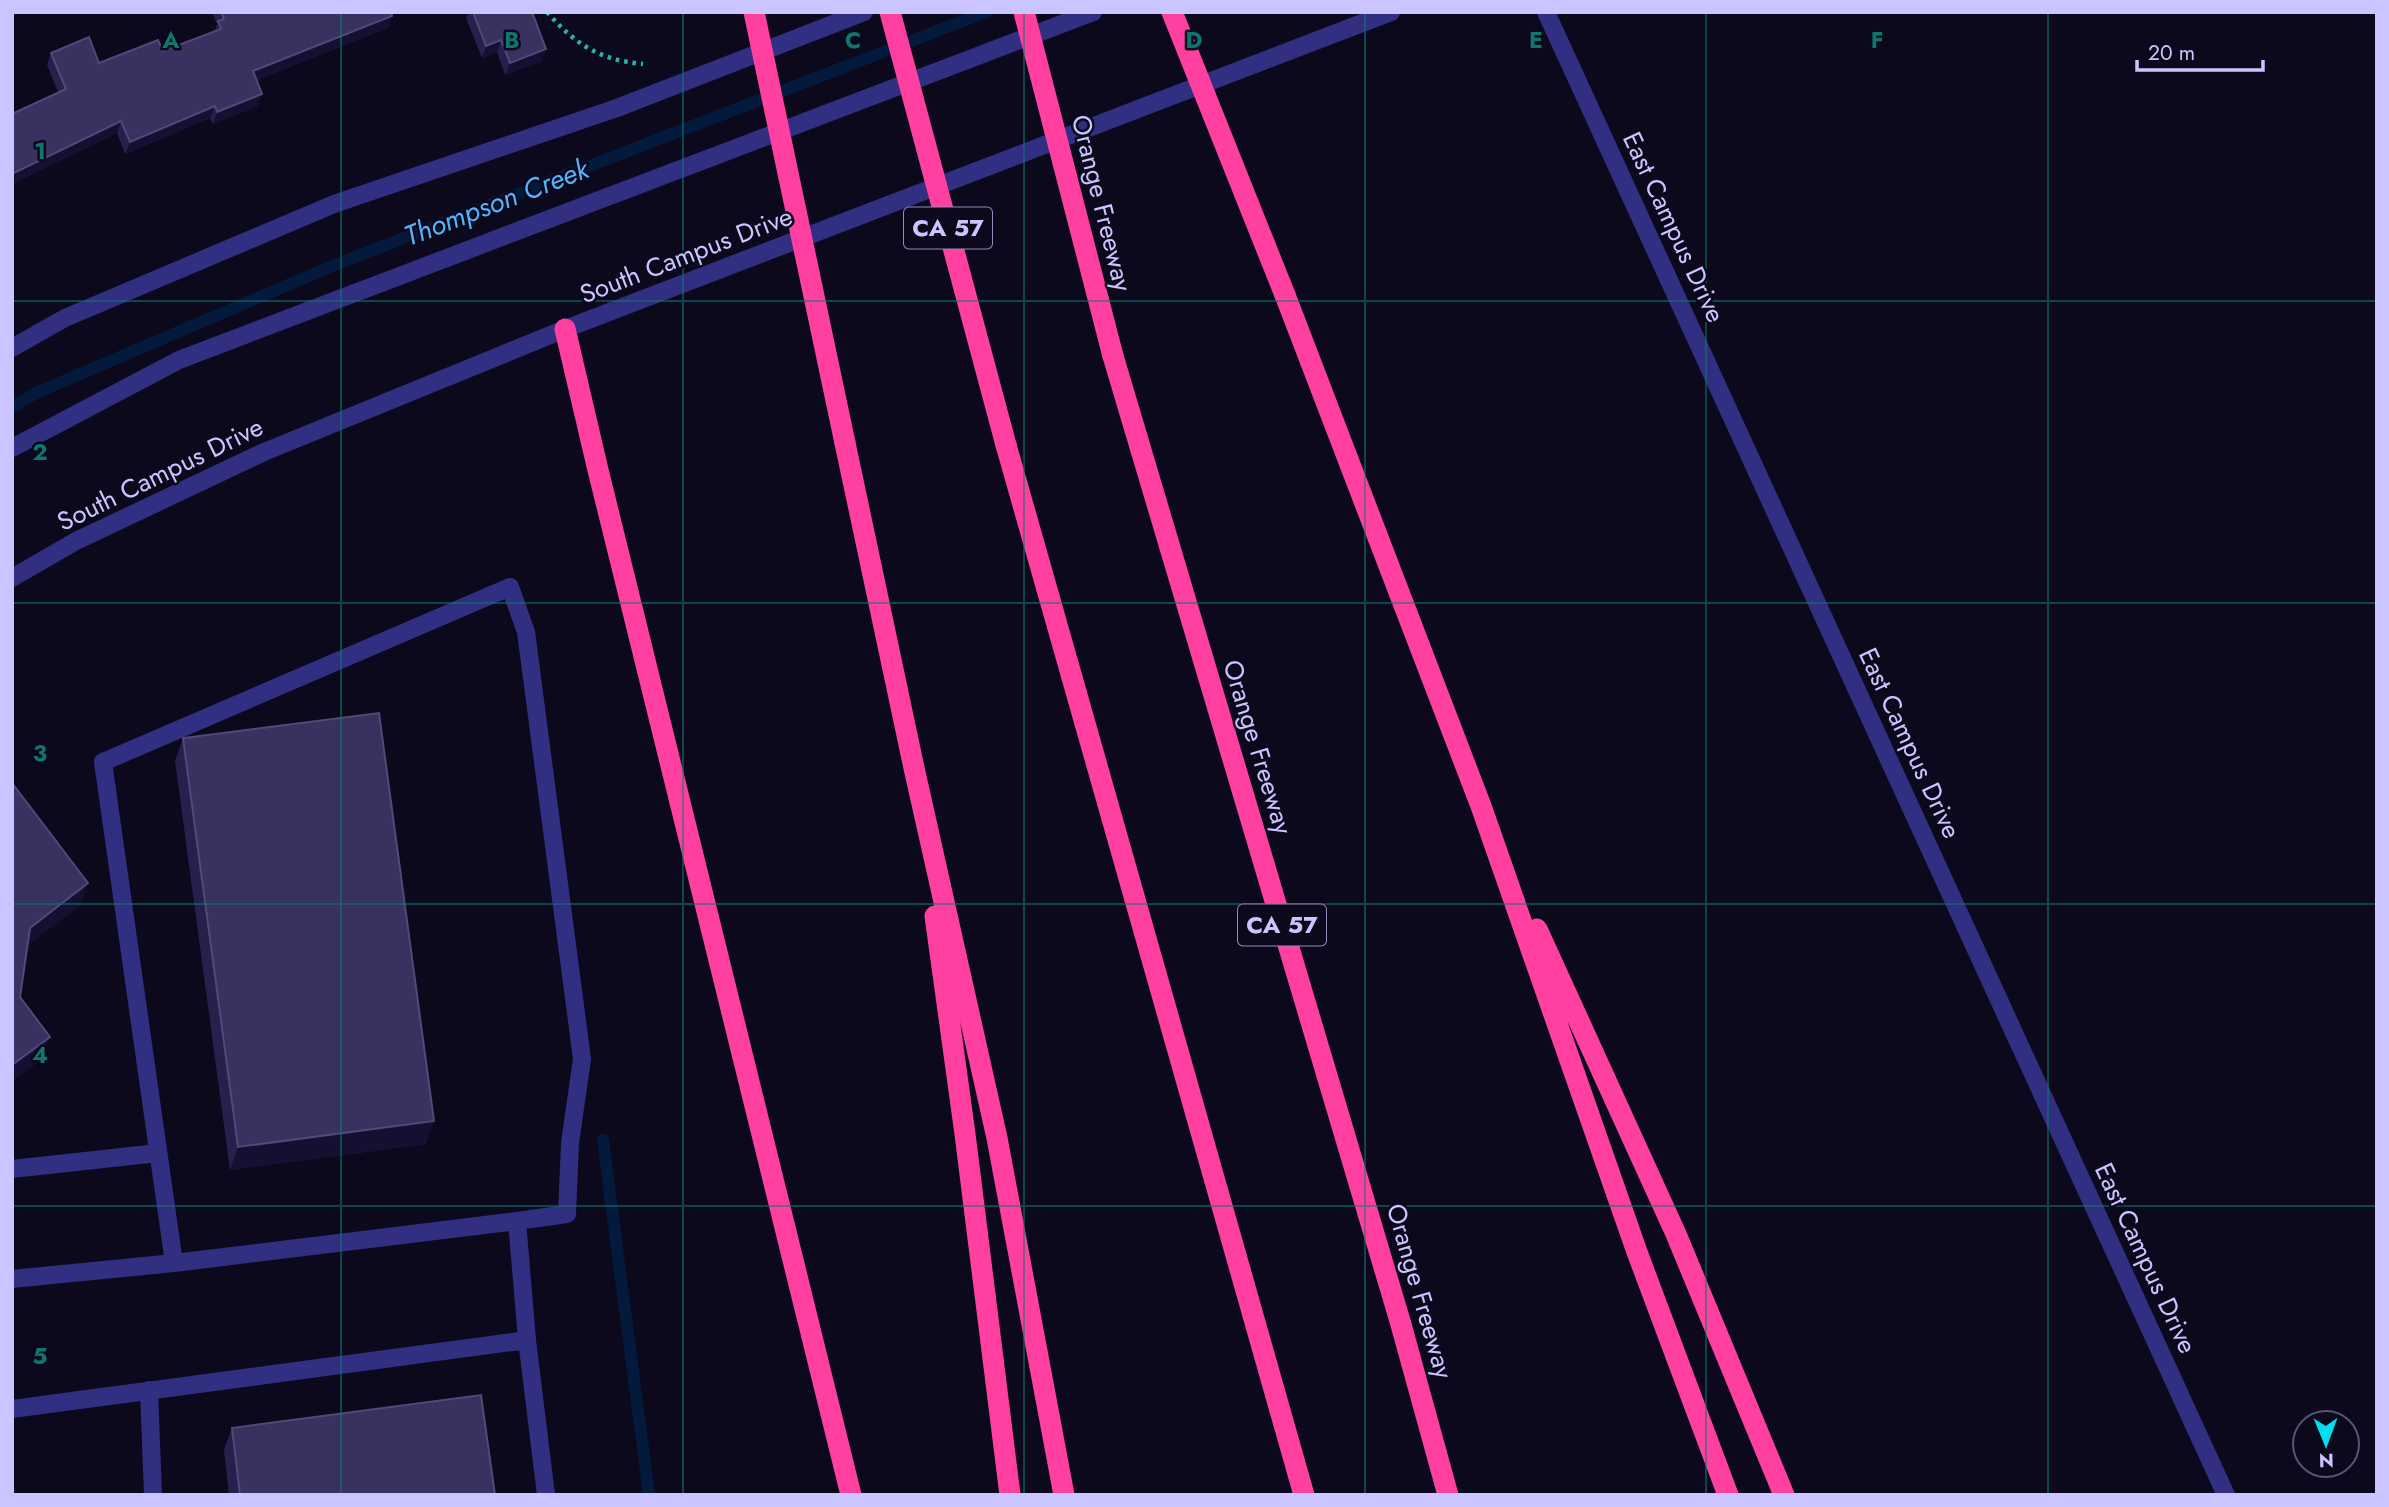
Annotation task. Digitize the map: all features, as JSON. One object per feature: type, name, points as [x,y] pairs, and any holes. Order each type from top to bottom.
[{"type":"highway","points":[[754,12],[914,768],[997,1138],[1064,1495]]},
{"type":"highway","name":"CA 57","points":[[890,12],[1006,444],[1304,1495]]},
{"type":"highway","name":"Orange Freeway","points":[[1024,12],[1113,356],[1401,1321],[1448,1495]]},
{"type":"highway","points":[[1172,12],[1285,295],[1481,806],[1637,1252],[1728,1495]]},
{"type":"highway","points":[[565,329],[851,1495]]},
{"type":"highway","points":[[914,768],[965,1134],[1010,1495]]},
{"type":"highway","points":[[1481,806],[1676,1234],[1784,1495]]},
{"type":"street","points":[[12,348],[65,318],[334,204],[617,108],[864,12]]},
{"type":"street","points":[[12,448],[178,360],[1093,12]]},
{"type":"street","name":"South Campus Drive","points":[[12,578],[76,541],[264,452],[565,329],[1391,12]]},
{"type":"street","name":"East Campus Drive","points":[[1546,12],[2226,1495]]},
{"type":"street","points":[[12,1279],[174,1263],[567,1214],[570,1143],[582,1059],[526,632],[510,587],[103,762],[174,1263]]},
{"type":"street","points":[[12,1169],[158,1153]]},
{"type":"street","points":[[517,1221],[527,1340],[546,1495]]},
{"type":"street","points":[[12,1409],[527,1340]]},
{"type":"street","points":[[149,1390],[153,1495]]},
{"type":"path","points":[[547,12],[568,36],[592,50],[623,62],[650,65]]},
{"type":"building","points":[[221,12],[391,12],[392,16],[253,71],[262,94],[217,112],[215,106],[130,142],[121,121],[12,174],[12,114],[66,89],[51,53],[89,37],[99,63],[158,40],[163,51],[221,29],[218,21],[224,19]]},
{"type":"building","points":[[473,12],[532,12],[546,49],[510,63],[501,40],[486,46]]},
{"type":"building","points":[[379,713],[434,1121],[238,1147],[183,738]]},
{"type":"building","points":[[12,783],[88,883],[30,928],[20,997],[50,1037],[12,1065]]},
{"type":"building","points":[[481,1395],[495,1495],[240,1495],[232,1428]]},
{"type":"waterway","name":"Thompson Creek","points":[[12,407],[38,392],[332,266],[986,12]]},
{"type":"waterway","points":[[603,1140],[649,1495]]}]
